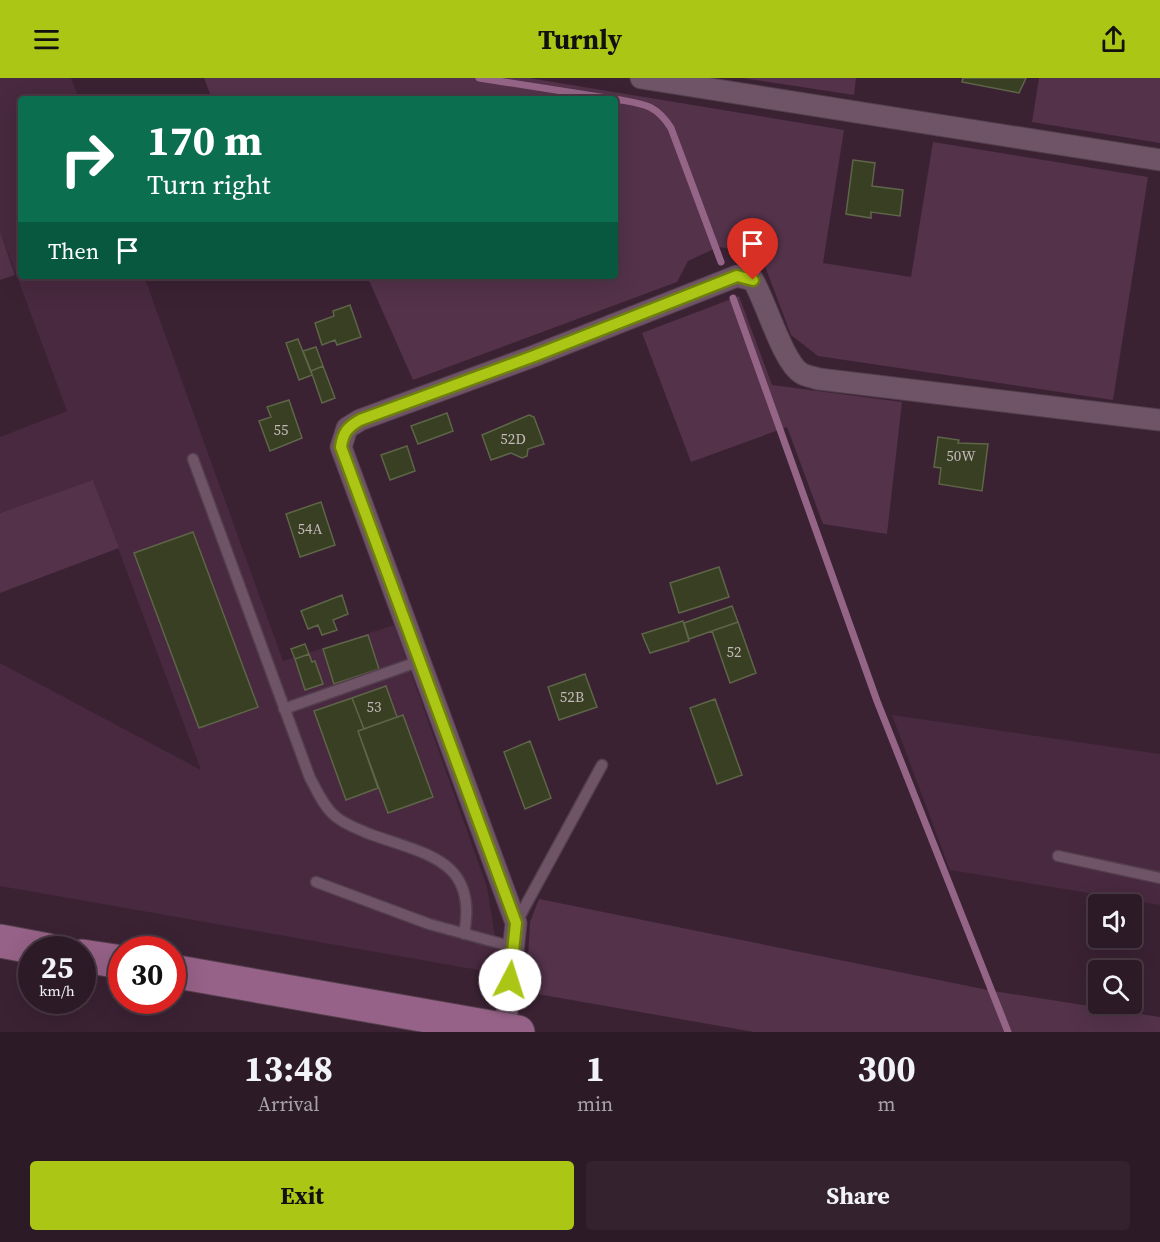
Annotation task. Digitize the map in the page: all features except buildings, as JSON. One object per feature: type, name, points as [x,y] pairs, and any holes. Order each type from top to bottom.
[{"type":"main road","points":[[0,941],[18,944]]},
{"type":"main road","points":[[186,973],[512,1031]]},
{"type":"street","points":[[641,78],[1160,160]]},
{"type":"street","points":[[512,1031],[513,947],[516,923],[341,447],[347,428],[360,420],[534,356],[737,276],[753,280],[789,361],[801,373],[819,378],[1160,420]]},
{"type":"lane","points":[[193,459],[310,778],[334,816],[348,825],[441,861],[457,873],[468,916],[464,934]]},
{"type":"lane","points":[[284,709],[420,661]]},
{"type":"lane","points":[[516,923],[602,765]]},
{"type":"lane","points":[[1058,856],[1160,878]]},
{"type":"lane","points":[[316,882],[429,924],[513,947]]},
{"type":"shaded area","points":[[0,78],[71,78],[78,96],[18,96],[18,279],[145,279],[283,661],[394,625],[487,887],[501,974],[0,886],[0,663],[201,770],[93,481],[0,513],[0,437],[67,411],[0,231]]},
{"type":"shaded area","points":[[204,78],[529,78],[844,130],[823,263],[911,277],[933,142],[1148,177],[1113,400],[818,356],[791,335],[760,253],[718,247],[688,261],[677,282],[413,380],[368,279],[618,279],[618,96],[211,96]]},
{"type":"shaded area","points":[[742,78],[856,78],[854,95]]},
{"type":"shaded area","points":[[1039,78],[1160,78],[1160,143],[1032,122]]},
{"type":"shaded area","points":[[0,231],[15,275],[0,280]]},
{"type":"shaded area","points":[[739,296],[772,385],[902,402],[887,534],[823,524],[787,427],[691,462],[642,333]]},
{"type":"shaded area","points":[[93,480],[119,548],[0,593],[0,513]]},
{"type":"shaded area","points":[[892,715],[1160,754],[1160,905],[1142,902],[1142,894],[1094,894],[950,870]]},
{"type":"shaded area","points":[[539,899],[993,991],[1088,1006],[1088,1014],[1141,1014],[1160,1017],[1160,1032],[754,1032],[526,992],[530,922]]},
{"type":"waterway","points":[[479,78],[594,96]]},
{"type":"waterway","points":[[618,100],[653,109],[671,128],[721,262]]},
{"type":"waterway","points":[[733,298],[877,701],[1008,1032]]},
{"type":"route","points":[[510,980],[516,923],[341,447],[342,438],[347,428],[360,420],[534,356],[737,276],[753,280]]}]
